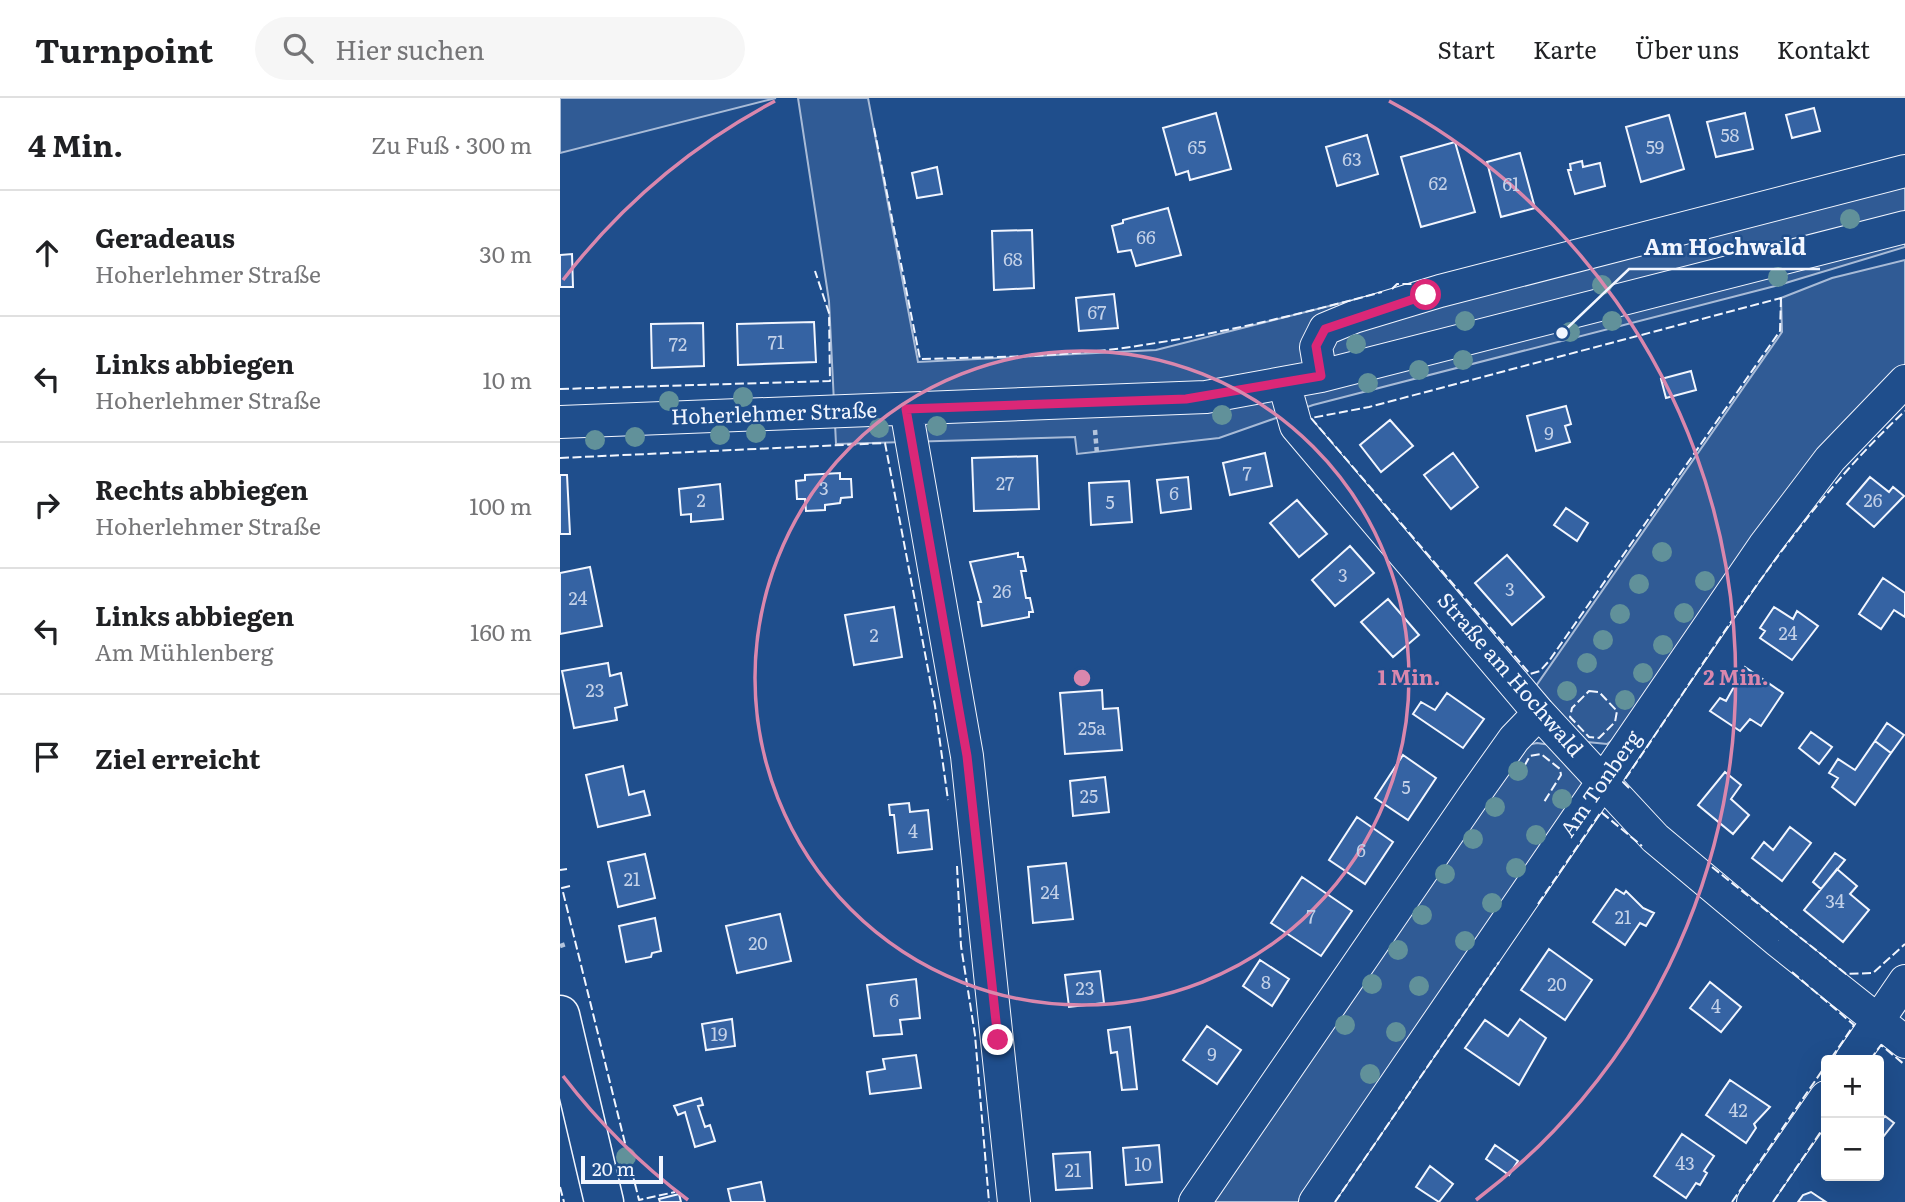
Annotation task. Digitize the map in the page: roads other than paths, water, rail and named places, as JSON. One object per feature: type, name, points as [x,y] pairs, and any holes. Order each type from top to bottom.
[{"type":"main road","points":[[560,1015],[604,1202]]},
{"type":"street","points":[[1321,376],[1316,346],[1325,329],[1354,317],[1440,291],[1905,171]]},
{"type":"street","name":"Hoherlehmer Straße","points":[[560,422],[1186,399],[1321,376],[1905,227]]},
{"type":"street","name":"Am Tonberg","points":[[1315,1202],[1780,525],[1848,438],[1905,381]]},
{"type":"street","name":"Straße am Hochwald","points":[[1284,383],[1296,426],[1539,713],[1601,782],[1683,864],[1905,1042]]},
{"type":"street","points":[[906,409],[967,756],[1014,1202]]},
{"type":"street","points":[[1195,1202],[1514,739],[1539,713]]},
{"type":"street","points":[[1854,1055],[1905,981]]},
{"type":"street","points":[[1753,1202],[1821,1104]]},
{"type":"place","name":"Am Hochwald","points":[[1562,333]]}]
